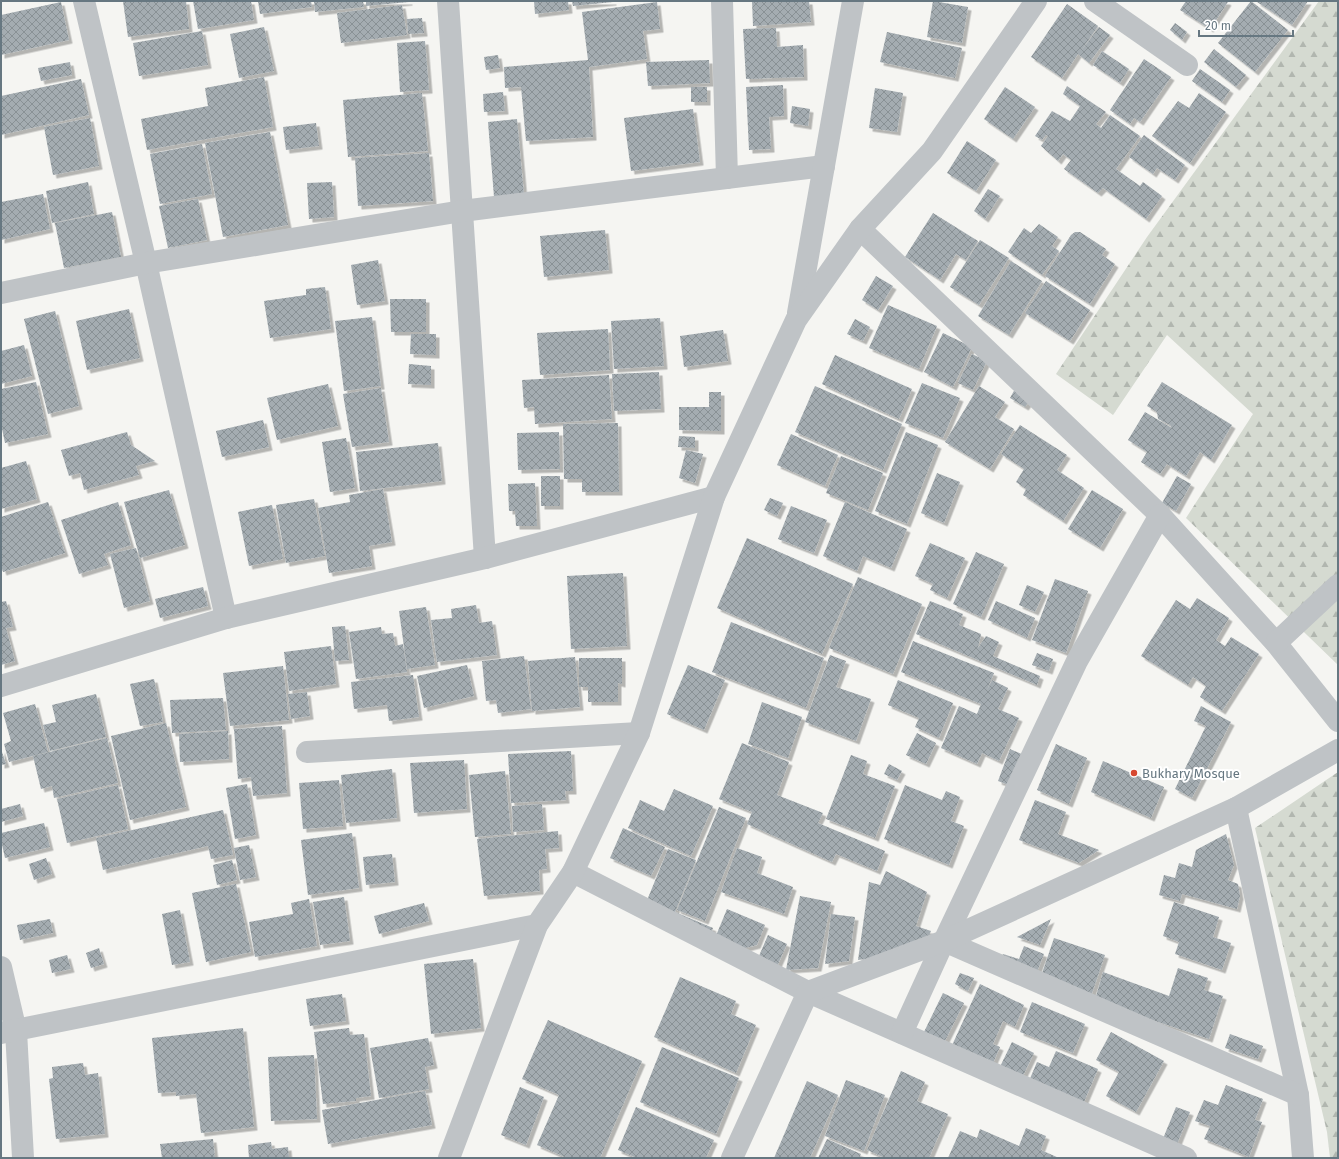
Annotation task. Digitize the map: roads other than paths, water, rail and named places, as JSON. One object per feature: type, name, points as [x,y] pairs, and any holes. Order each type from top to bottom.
[{"type":"street","points":[[84,1],[146,264],[226,618]]},
{"type":"street","points":[[448,1],[485,558]]},
{"type":"street","points":[[722,1],[728,178]]},
{"type":"street","points":[[796,320],[853,1]]},
{"type":"street","points":[[448,1158],[538,925],[573,872],[639,733],[714,497],[796,320],[860,229],[932,151],[1036,1]]},
{"type":"street","points":[[1095,1],[1187,65]]},
{"type":"street","points":[[1,293],[146,264],[462,211],[824,166]]},
{"type":"street","points":[[860,229],[1160,515],[1276,643],[1338,721]]},
{"type":"street","points":[[1,686],[226,618],[485,558],[714,497]]},
{"type":"street","points":[[902,1033],[1077,661],[1160,515]]},
{"type":"street","points":[[1276,643],[1338,585]]},
{"type":"street","points":[[307,752],[639,733]]},
{"type":"street","points":[[732,1158],[808,992],[944,941],[1236,808],[1338,750]]},
{"type":"street","points":[[1236,808],[1298,1095],[1303,1158]]},
{"type":"street","points":[[573,872],[808,992],[1186,1158]]},
{"type":"street","points":[[9,1032],[538,925]]},
{"type":"street","points":[[944,941],[1298,1095]]},
{"type":"street","points":[[1,967],[23,1158]]},
{"type":"place","name":"Bukhary Mosque","points":[[1134,773]]}]
